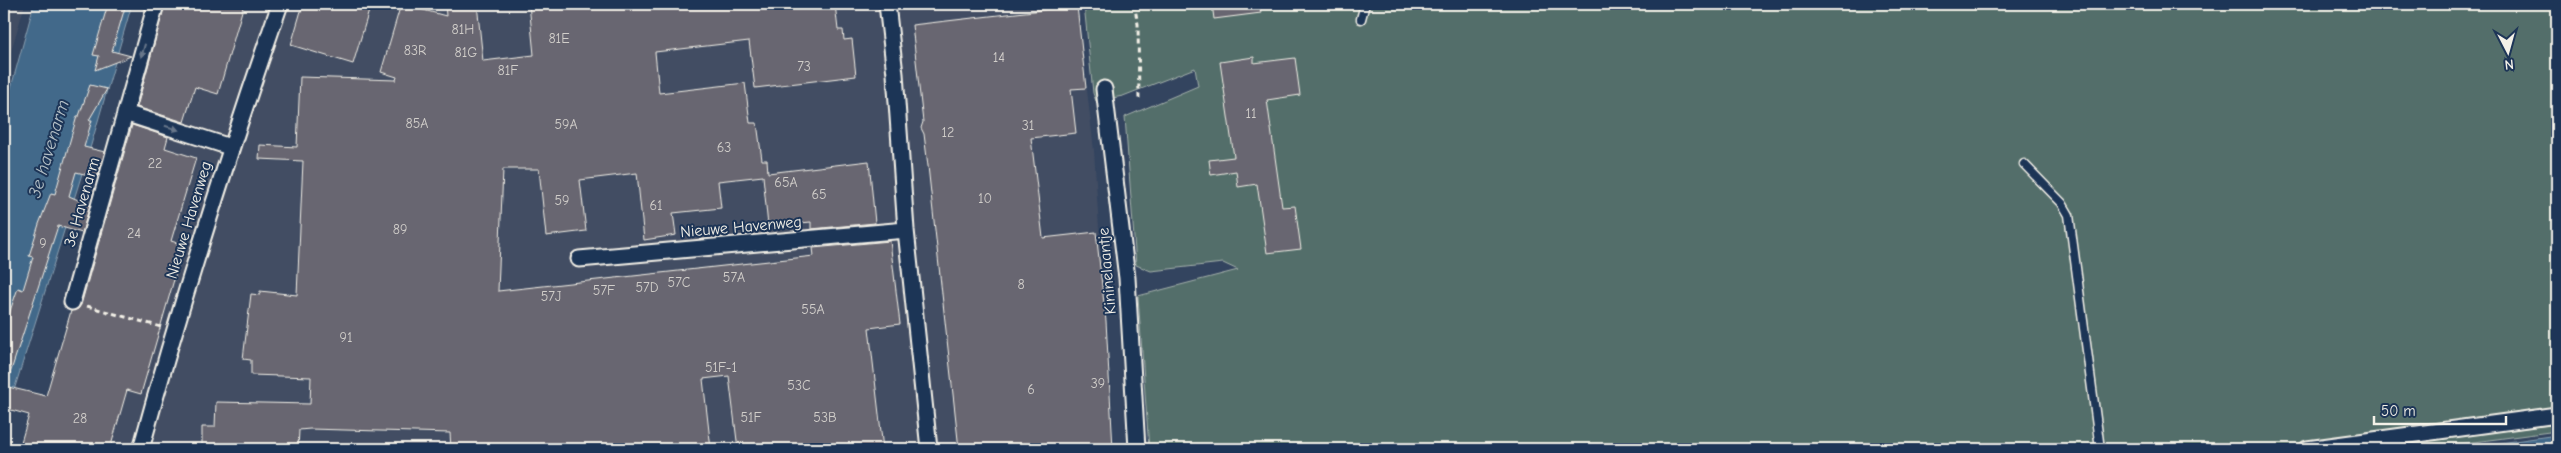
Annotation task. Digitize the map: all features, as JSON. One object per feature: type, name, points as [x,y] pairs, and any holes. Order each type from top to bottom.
[{"type":"street","name":"3e Havenarm","points":[[72,302],[156,4]]},
{"type":"street","name":"Nieuwe Havenweg","points":[[141,449],[173,330],[230,147],[280,4]]},
{"type":"street","points":[[886,4],[895,74],[906,230],[929,449]]},
{"type":"street","name":"Kininelaantje","points":[[1104,89],[1126,278],[1137,449]]},
{"type":"street","points":[[125,113],[230,147]]},
{"type":"street","name":"Nieuwe Havenweg","points":[[579,259],[906,230]]},
{"type":"street","points":[[2307,449],[2557,416]]},
{"type":"lane","points":[[1361,19],[1365,4]]},
{"type":"lane","points":[[2024,164],[2062,203],[2069,214],[2100,449]]},
{"type":"path","points":[[1134,4],[1138,24],[1139,101]]},
{"type":"path","points":[[72,302],[173,330]]},
{"type":"shaded area","points":[[4,4],[25,4],[4,74]]},
{"type":"shaded area","points":[[162,4],[1077,4],[1094,151],[1113,449],[20,449],[26,430],[35,432],[125,123]]},
{"type":"green space","points":[[1084,4],[2557,4],[2557,410],[2270,449],[1149,449],[1138,296],[1238,270],[1223,263],[1151,271],[1136,265],[1125,117],[1198,86],[1195,68],[1123,96],[1096,101],[1093,93]]},
{"type":"green space","points":[[2557,424],[2557,431],[2421,449],[2359,449]]},
{"type":"water","name":"3e havenarm","points":[[34,4],[132,4],[91,145],[4,422],[4,113]]},
{"type":"water","points":[[2557,435],[2557,449],[2458,449]]},
{"type":"building","points":[[108,4],[126,4],[112,51],[131,56],[95,70],[99,56],[93,55]]},
{"type":"building","points":[[165,4],[244,4],[218,94],[195,87],[184,122],[137,107]]},
{"type":"building","points":[[303,4],[371,4],[353,64],[291,45]]},
{"type":"building","points":[[401,4],[446,16],[445,4],[477,4],[483,61],[534,55],[529,4],[835,4],[838,30],[843,30],[844,40],[852,39],[856,76],[755,88],[749,41],[655,52],[659,93],[745,83],[750,123],[757,123],[762,160],[767,160],[768,173],[869,161],[875,223],[811,229],[811,222],[768,226],[763,176],[718,181],[721,208],[673,213],[676,235],[644,240],[637,173],[580,180],[586,231],[546,236],[539,169],[503,169],[498,291],[814,256],[813,248],[890,241],[900,324],[869,328],[883,449],[738,449],[729,376],[703,379],[711,449],[537,449],[537,444],[491,449],[451,449],[450,433],[310,429],[299,430],[298,449],[202,449],[202,427],[215,427],[216,402],[310,404],[311,377],[251,375],[251,360],[243,359],[251,294],[260,295],[260,291],[297,295],[303,161],[259,159],[260,145],[297,147],[300,77],[396,80],[397,77],[381,72]]},
{"type":"building","points":[[1212,4],[1260,4],[1261,13],[1214,19]]},
{"type":"building","points":[[1077,6],[1086,88],[1071,89],[1076,133],[1031,138],[1043,238],[1096,232],[1106,321],[1113,449],[959,449],[928,166],[924,134],[921,128],[923,122],[912,25]]},
{"type":"building","points":[[1254,57],[1254,63],[1295,58],[1300,95],[1267,100],[1282,207],[1295,206],[1301,249],[1267,253],[1257,184],[1238,187],[1236,171],[1211,175],[1209,160],[1234,157],[1220,62]]},
{"type":"building","points":[[90,85],[107,89],[89,120],[92,120],[84,147],[105,152],[97,177],[76,172],[69,196],[90,205],[82,233],[58,226],[7,383],[4,382],[4,334],[11,308],[18,288],[23,290],[33,257],[29,256],[39,224],[51,193],[55,194],[77,116],[79,116]]},
{"type":"building","points":[[132,125],[168,137],[165,148],[196,158],[171,241],[184,245],[141,394],[127,390],[110,449],[19,449],[29,415],[4,408],[4,386],[46,396],[71,311],[78,309],[81,305]]}]
